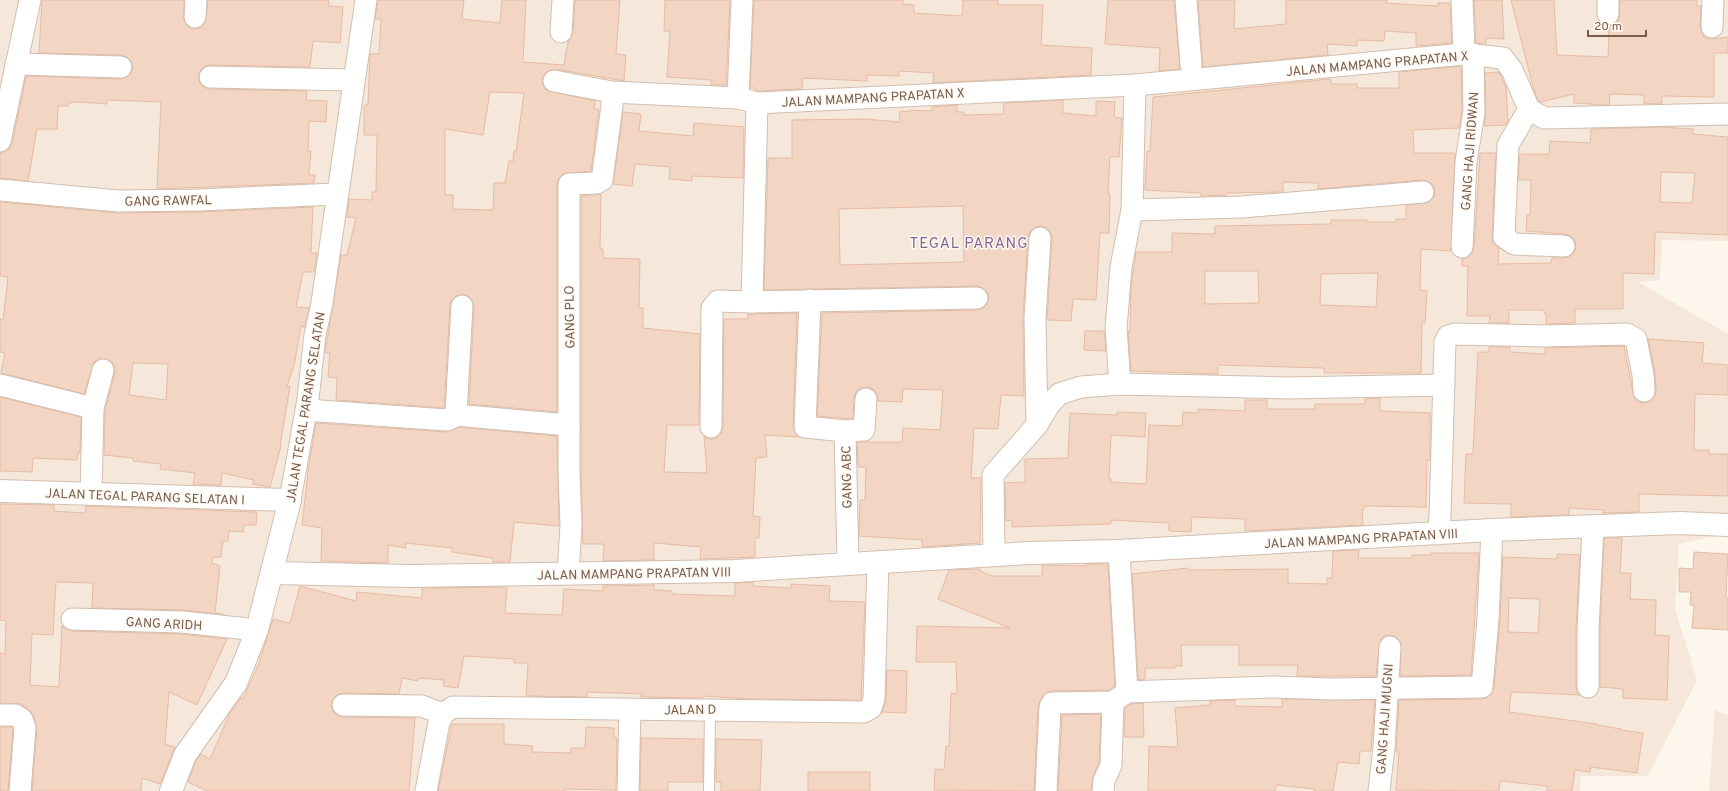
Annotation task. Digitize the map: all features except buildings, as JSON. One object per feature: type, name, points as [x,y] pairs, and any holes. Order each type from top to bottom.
[{"type":"street","points":[[0,141],[30,0]]},
{"type":"street","name":"JALAN TEGAL PARANG SELATAN","points":[[171,791],[185,755],[236,683],[256,630],[290,500],[306,410],[315,335],[322,303],[353,80],[366,0]]},
{"type":"street","points":[[561,32],[563,0]]},
{"type":"street","points":[[742,0],[748,101],[752,302]]},
{"type":"street","points":[[1186,0],[1191,65]]},
{"type":"street","name":"GANG HAJI RIDWAN","points":[[1462,0],[1469,54],[1474,112],[1466,162],[1462,247]]},
{"type":"street","points":[[1712,27],[1713,0]]},
{"type":"street","name":"JALAN MAMPANG PRAPATAN X","points":[[554,81],[612,92],[748,101],[1135,85],[1469,54],[1504,58],[1512,70],[1529,109]]},
{"type":"street","points":[[16,64],[121,67]]},
{"type":"street","points":[[210,77],[353,80]]},
{"type":"street","points":[[1120,384],[1116,328],[1121,267],[1132,210],[1135,85]]},
{"type":"street","name":"GANG PLO","points":[[568,574],[571,525],[569,473],[569,184],[598,183],[602,180],[612,106],[612,92]]},
{"type":"street","points":[[1564,246],[1514,244],[1504,237],[1508,145],[1529,109],[1544,118],[1728,114]]},
{"type":"street","name":"GANG RAWFAL","points":[[0,190],[118,201],[198,200],[337,194]]},
{"type":"street","points":[[1132,210],[1242,207],[1423,192]]},
{"type":"street","points":[[1037,425],[1035,327],[1040,238]]},
{"type":"street","points":[[711,428],[712,308],[718,301],[752,302],[977,298]]},
{"type":"street","name":"GANG ABC","points":[[810,300],[805,427],[846,431],[848,564]]},
{"type":"street","points":[[306,410],[447,420],[452,418],[456,412],[462,306]]},
{"type":"street","points":[[1438,534],[1440,517],[1444,342],[1448,336],[1455,334],[1545,336],[1627,334],[1636,339],[1644,391]]},
{"type":"street","points":[[91,494],[93,408],[103,370]]},
{"type":"street","points":[[994,555],[993,476],[1037,425],[1049,405],[1059,394],[1081,387],[1120,384],[1289,388],[1444,385]]},
{"type":"street","points":[[0,385],[93,408]]},
{"type":"street","points":[[846,431],[864,430],[866,399]]},
{"type":"street","points":[[454,415],[569,425]]},
{"type":"street","name":"JALAN TEGAL PARANG SELATAN I","points":[[0,491],[290,500]]},
{"type":"street","name":"JALAN MAMPANG PRAPATAN VIII","points":[[272,573],[410,576],[734,571],[994,555],[1118,551],[1492,530],[1593,528],[1680,523],[1728,525]]},
{"type":"street","points":[[1588,687],[1588,629],[1593,528]]},
{"type":"street","points":[[1046,791],[1050,704],[1120,697],[1273,687],[1387,689],[1482,687],[1488,619],[1492,530]]},
{"type":"street","points":[[1103,791],[1104,781],[1111,765],[1120,697],[1118,551]]},
{"type":"street","name":"JALAN D","points":[[443,714],[453,707],[470,706],[630,710],[710,709],[817,710],[848,713],[864,712],[871,708],[874,699],[878,562]]},
{"type":"street","name":"GANG ARIDH","points":[[72,619],[182,622],[256,630]]},
{"type":"street","name":"GANG HAJI MUGNI","points":[[1378,791],[1384,747],[1390,648]]},
{"type":"street","points":[[343,705],[422,706],[443,714],[439,722],[426,791]]},
{"type":"street","points":[[628,791],[630,710]]},
{"type":"street","points":[[0,715],[15,715],[22,719],[25,728],[20,791]]},
{"type":"lane","points":[[709,791],[710,709]]},
{"type":"shaded area","points":[[0,0],[1728,0],[1728,241],[1662,240],[1660,280],[1638,282],[1728,334],[1728,533],[1679,544],[1675,609],[1697,680],[1648,776],[1581,776],[1580,791],[0,791]]},
{"type":"shaded area","points":[[1715,710],[1728,715],[1728,791],[1709,791]]},
{"type":"district","name":"TEGAL PARANG","points":[[969,243]]}]
